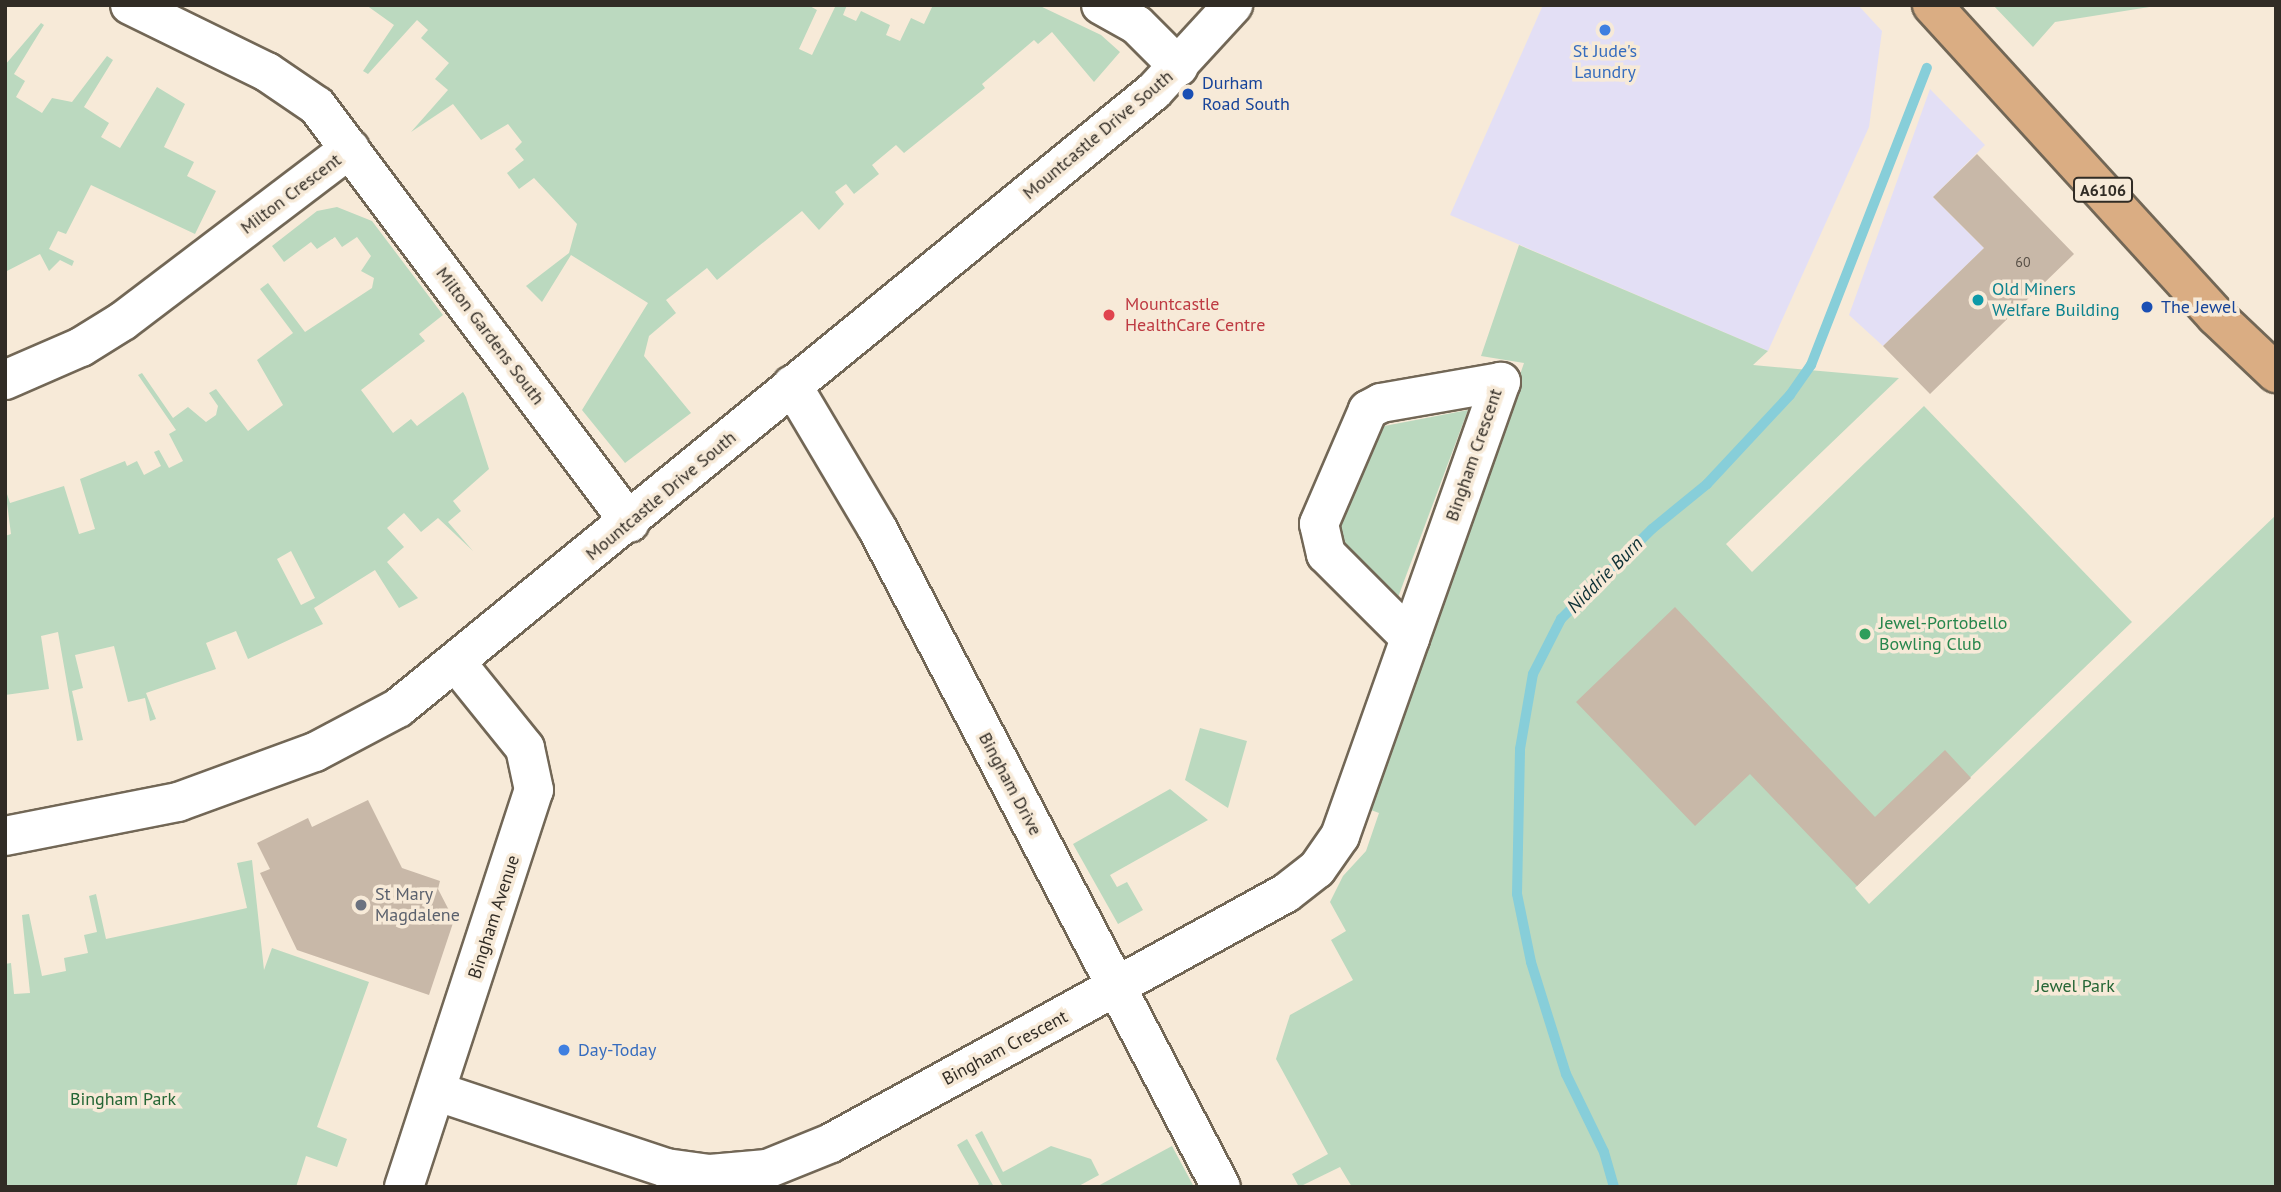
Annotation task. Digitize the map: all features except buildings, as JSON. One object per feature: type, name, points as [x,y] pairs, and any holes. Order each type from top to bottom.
[{"type":"main road","name":"A6106","points":[[1932,5],[2216,316],[2276,373]]},
{"type":"street","name":"Milton Crescent","points":[[5,380],[82,347],[123,321],[351,149],[296,87],[130,5]]},
{"type":"street","points":[[1101,5],[1137,25],[1180,67]]},
{"type":"street","name":"Mountcastle Drive South","points":[[5,836],[139,813],[288,763],[370,725],[458,665],[792,385],[1180,67],[1233,5]]},
{"type":"street","name":"Milton Gardens South","points":[[351,149],[630,523]]},
{"type":"street","name":"Bingham Crescent","points":[[438,1092],[666,1168],[768,1178],[1286,893],[1317,869],[1339,836],[1410,638],[1501,382],[1381,403],[1368,410],[1319,524],[1326,554],[1410,638]]},
{"type":"street","name":"Bingham Drive","points":[[792,385],[877,528],[1221,1187]]},
{"type":"street","name":"Bingham Avenue","points":[[404,1187],[438,1092],[534,790],[525,748],[458,665]]},
{"type":"shaded area","points":[[1543,5],[1858,5],[1882,31],[1869,127],[1768,351],[1450,215]]},
{"type":"shaded area","points":[[1930,89],[1985,145],[1933,197],[1984,248],[1883,346],[1849,315]]},
{"type":"green space","points":[[366,5],[808,5],[817,10],[799,49],[812,55],[836,5],[847,5],[843,15],[856,21],[861,11],[890,25],[886,35],[900,41],[911,18],[924,24],[933,5],[1038,5],[1101,35],[1120,52],[1094,82],[1052,32],[1038,44],[1034,40],[982,84],[985,88],[904,153],[896,145],[872,165],[879,174],[854,194],[846,184],[835,192],[844,204],[819,230],[802,211],[717,280],[707,268],[666,300],[676,313],[649,336],[644,356],[691,413],[625,463],[582,410],[648,303],[571,255],[542,302],[526,286],[569,253],[577,224],[534,178],[519,189],[507,173],[524,160],[515,149],[522,142],[508,124],[481,140],[453,104],[411,132],[448,90],[435,79],[449,63],[421,38],[428,30],[417,20],[368,74],[363,71],[394,25]]},
{"type":"green space","points":[[1993,5],[2162,5],[2055,22],[2033,47]]},
{"type":"green space","points":[[41,23],[44,25],[14,74],[25,81],[16,97],[42,113],[52,98],[72,102],[107,56],[113,60],[84,107],[109,123],[101,137],[120,148],[157,87],[185,104],[164,147],[194,162],[187,176],[216,191],[195,234],[91,185],[66,234],[58,231],[49,249],[74,261],[72,266],[60,260],[49,271],[40,254],[5,272],[5,65]]},
{"type":"green space","points":[[337,207],[372,221],[443,315],[419,334],[425,341],[361,390],[393,433],[411,419],[417,426],[463,392],[489,469],[453,501],[461,511],[448,522],[473,551],[438,518],[421,532],[404,513],[387,528],[404,547],[387,562],[418,598],[399,608],[375,570],[314,608],[323,624],[248,659],[236,631],[206,643],[216,669],[146,693],[156,719],[150,721],[145,698],[128,702],[114,646],[75,655],[83,688],[72,691],[83,740],[77,741],[58,632],[41,636],[49,689],[5,695],[5,536],[11,534],[5,488],[10,503],[64,486],[79,534],[95,529],[80,479],[125,461],[127,466],[137,461],[144,475],[161,466],[154,452],[159,450],[169,468],[183,461],[169,434],[176,430],[138,375],[142,373],[173,418],[188,407],[206,422],[216,415],[218,406],[209,393],[216,389],[248,431],[283,405],[257,360],[293,333],[260,289],[268,283],[305,332],[372,288],[374,278],[361,271],[371,256],[357,237],[342,247],[335,237],[317,249],[311,242],[284,262],[272,246],[317,211]],"holes":[[[291,551],[315,598],[301,605],[277,559]]]},
{"type":"green space","name":"Jewel Park","points":[[1519,245],[1768,351],[1753,365],[1899,378],[1726,544],[1752,572],[1924,406],[2132,622],[1855,888],[1869,904],[2276,515],[2276,1187],[1352,1187],[1340,1167],[1299,1187],[1292,1174],[1328,1154],[1276,1059],[1290,1015],[1353,980],[1331,940],[1346,931],[1330,902],[1343,876],[1366,851],[1379,813],[1371,810],[1524,363],[1481,356]]},
{"type":"green space","points":[[1468,410],[1397,600],[1336,537],[1379,427]]},
{"type":"green space","points":[[1200,728],[1247,741],[1228,808],[1185,780]]},
{"type":"green space","points":[[1170,789],[1208,820],[1110,875],[1117,887],[1127,882],[1143,910],[1118,924],[1073,844]]},
{"type":"green space","name":"Bingham Park","points":[[252,860],[264,970],[272,948],[369,982],[317,1127],[347,1139],[337,1167],[306,1156],[296,1187],[5,1187],[5,964],[11,963],[14,994],[30,993],[22,915],[29,914],[42,976],[66,971],[64,958],[88,953],[84,935],[97,932],[89,896],[96,894],[106,939],[176,924],[247,908],[237,863]]},
{"type":"green space","points":[[982,1131],[1003,1172],[1051,1146],[1091,1159],[1099,1175],[1077,1187],[1003,1187],[975,1135]]},
{"type":"green space","points":[[967,1139],[994,1187],[976,1187],[979,1184],[957,1145]]},
{"type":"green space","points":[[1172,1146],[1194,1187],[1096,1187]]},
{"type":"waterway","name":"Niddrie Burn","points":[[1614,1187],[1604,1152],[1566,1074],[1531,962],[1517,894],[1520,749],[1533,674],[1561,619],[1652,529],[1707,484],[1790,395],[1811,365],[1927,68]]},
{"type":"place","name":"St Jude's Laundry","points":[[1605,30]]},
{"type":"place","name":"Durham Road South","points":[[1188,94]]},
{"type":"place","name":"Old Miners Welfare Building","points":[[1978,300]]},
{"type":"place","name":"The Jewel","points":[[2147,307]]},
{"type":"place","name":"Mountcastle HealthCare Centre","points":[[1109,315]]},
{"type":"place","name":"Jewel-Portobello Bowling Club","points":[[1865,634]]},
{"type":"place","name":"St Mary Magdalene","points":[[361,905]]},
{"type":"place","name":"Day-Today","points":[[564,1050]]}]
